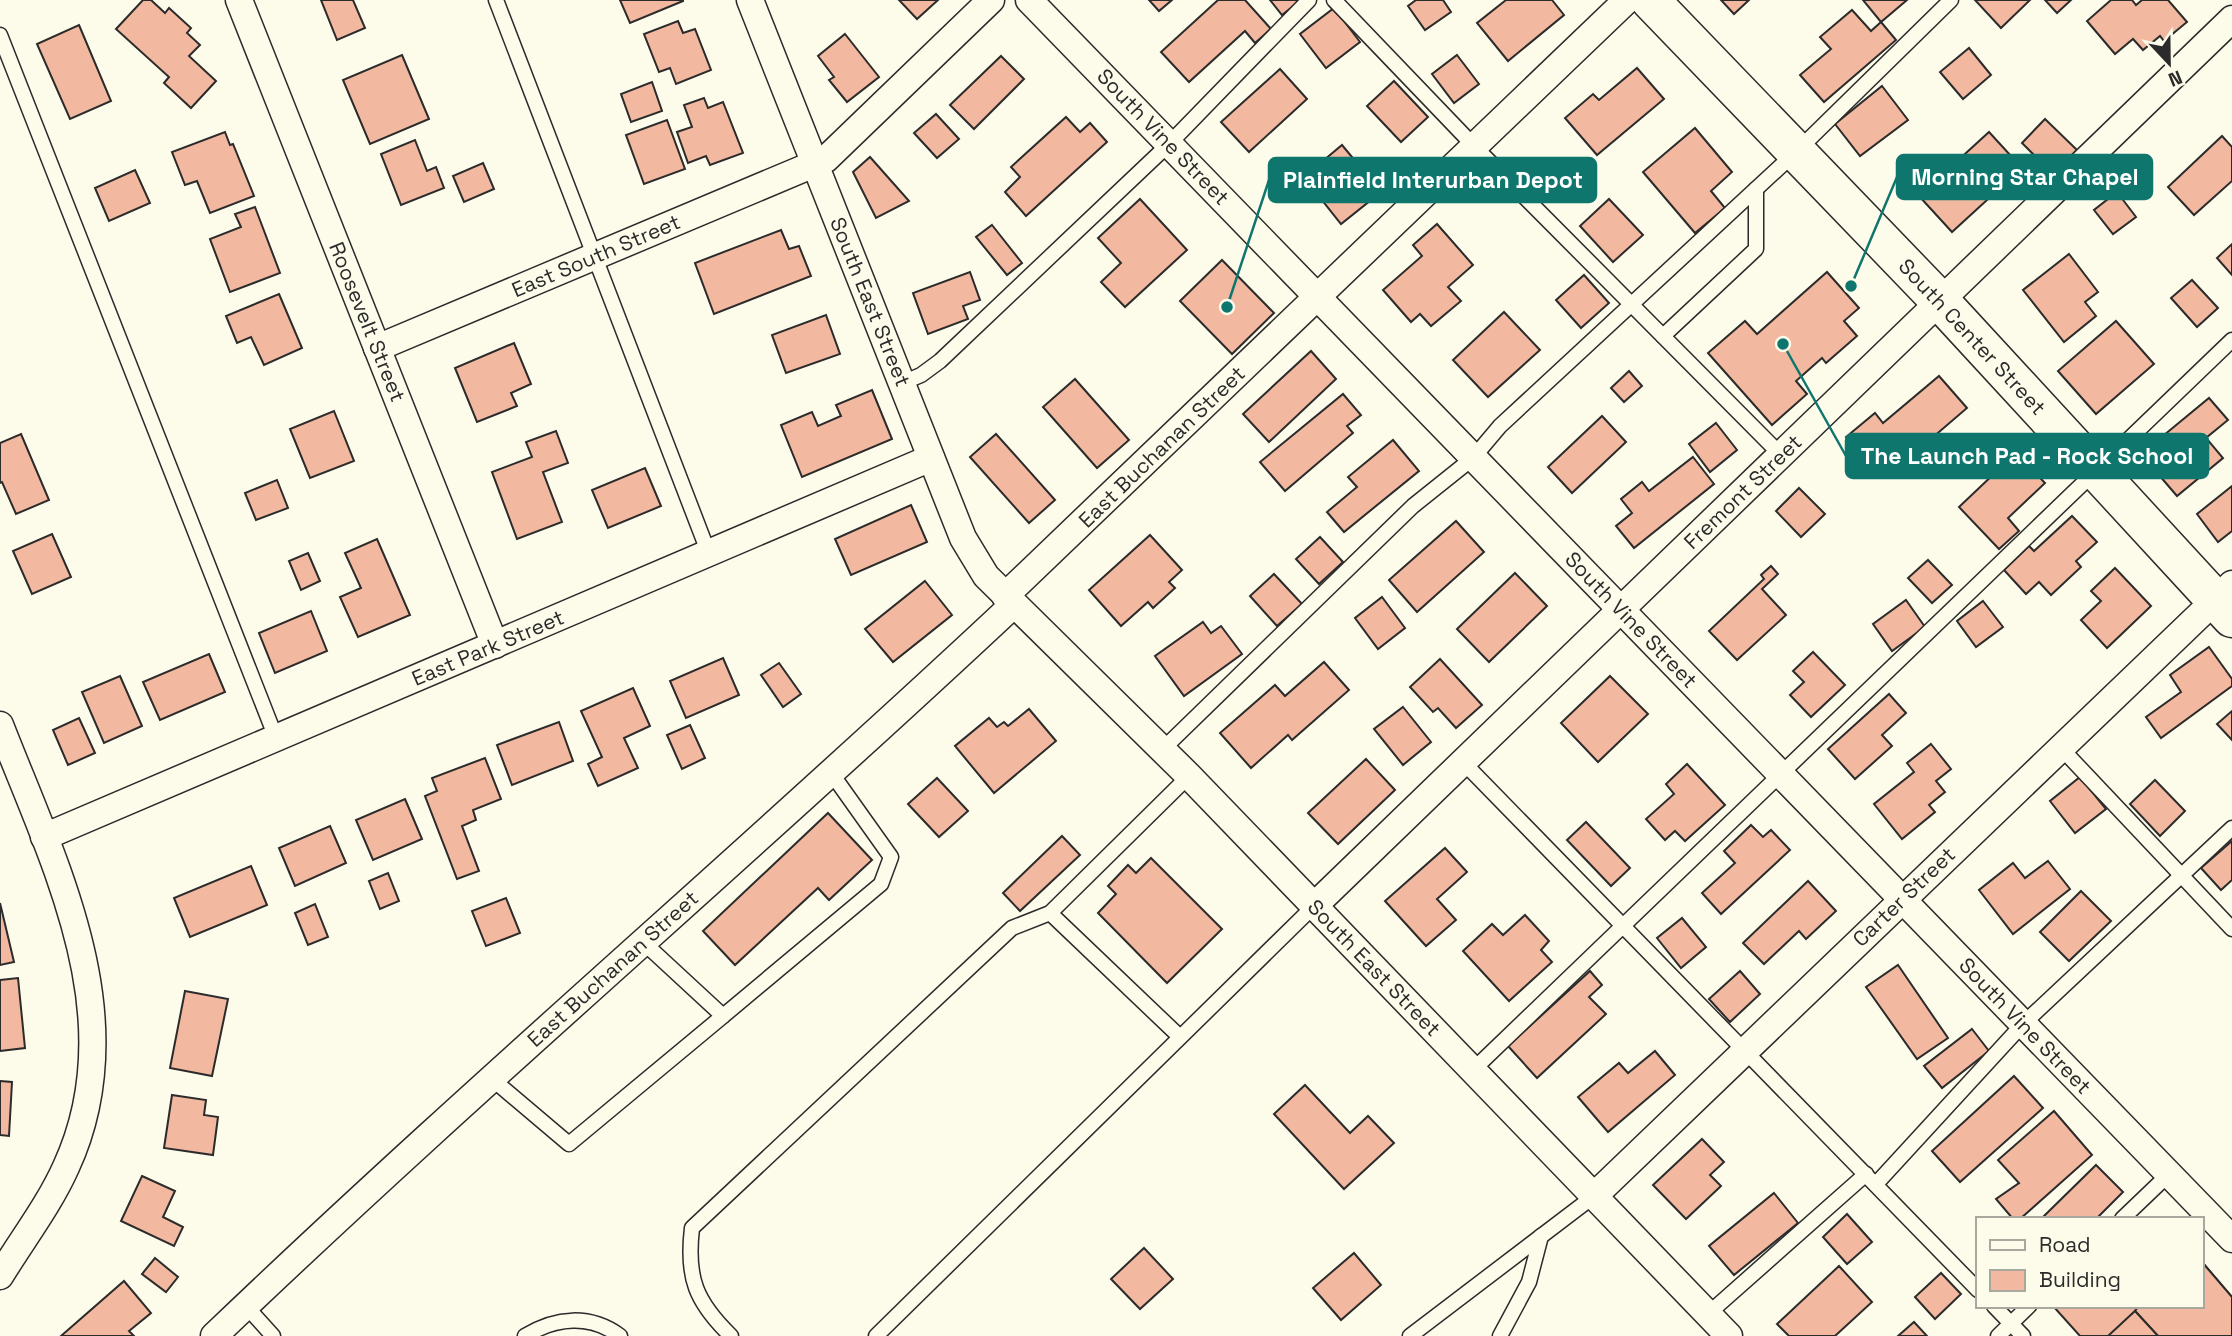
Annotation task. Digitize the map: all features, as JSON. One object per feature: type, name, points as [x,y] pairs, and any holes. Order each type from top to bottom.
[{"type":"main road","name":"South Center Street","points":[[1650,0],[1940,301],[2097,472],[2226,601]]},
{"type":"street","name":"Roosevelt Street","points":[[239,0],[495,645]]},
{"type":"street","name":"South East Street","points":[[750,0],[963,538],[986,576],[1189,776],[1729,1336]]},
{"type":"street","name":"East South Street","points":[[377,348],[826,159],[991,0]]},
{"type":"street","name":"South Vine Street","points":[[1029,0],[2232,1239]]},
{"type":"street","name":"East Buchanan Street","points":[[219,1335],[246,1306],[491,1078],[832,774],[1627,0]]},
{"type":"street","name":"Fremont Street","points":[[1314,906],[2232,19]]},
{"type":"street","name":"East Park Street","points":[[44,837],[931,458]]},
{"type":"street","name":"Carter Street","points":[[1594,1196],[2060,748],[2226,601]]},
{"type":"street","points":[[0,725],[44,837],[85,957],[92,1017],[91,1070],[81,1121],[67,1166],[0,1276]]},
{"type":"lane","points":[[496,0],[709,554]]},
{"type":"lane","points":[[902,383],[921,375],[940,361],[1169,144],[1309,0]]},
{"type":"lane","points":[[1334,0],[1475,147],[1780,455]]},
{"type":"lane","points":[[1162,750],[1413,506],[1473,457],[1500,426],[1797,151],[1951,0]]},
{"type":"lane","points":[[0,35],[276,738]]},
{"type":"lane","points":[[1663,336],[1756,249],[1756,189]]},
{"type":"lane","points":[[1473,1070],[2232,340]]},
{"type":"lane","points":[[2060,748],[2232,929]]},
{"type":"lane","points":[[1463,762],[1976,1288]]},
{"type":"lane","points":[[491,1078],[569,1144],[881,884],[891,858],[832,774]]},
{"type":"lane","points":[[731,1336],[707,1312],[695,1290],[689,1251],[692,1228],[1012,928],[1050,914],[1189,776]]},
{"type":"lane","points":[[1708,1314],[1871,1179],[2023,1024],[2232,828]]},
{"type":"lane","points":[[876,1336],[1314,906]]},
{"type":"lane","points":[[1050,914],[1180,1037]]},
{"type":"lane","points":[[643,942],[723,1016]]},
{"type":"lane","points":[[2124,1217],[2169,1174]]},
{"type":"lane","points":[[1410,1336],[1594,1196]]},
{"type":"lane","points":[[1500,1336],[1529,1282],[1541,1236]]},
{"type":"lane","points":[[246,1306],[273,1336]]},
{"type":"lane","points":[[1996,1308],[2023,1336]]},
{"type":"lane","points":[[1998,1336],[2027,1308]]},
{"type":"lane","points":[[525,1336],[572,1319],[605,1325],[620,1336]]},
{"type":"building","points":[[143,0],[151,0],[165,13],[169,8],[191,28],[187,33],[200,45],[189,56],[216,81],[191,108],[164,83],[169,77],[116,29]]},
{"type":"building","points":[[321,0],[353,0],[365,28],[337,40]]},
{"type":"building","points":[[620,0],[683,0],[683,1],[630,23]]},
{"type":"building","points":[[899,0],[938,0],[917,19]]},
{"type":"building","points":[[1149,0],[1172,0],[1159,11]]},
{"type":"building","points":[[1218,0],[1245,0],[1271,29],[1255,43],[1245,31],[1189,82],[1161,52]]},
{"type":"building","points":[[1270,0],[1301,0],[1282,15]]},
{"type":"building","points":[[1416,0],[1443,0],[1451,12],[1425,30],[1408,6]]},
{"type":"building","points":[[1506,0],[1552,0],[1564,15],[1508,61],[1477,23]]},
{"type":"building","points":[[1721,0],[1749,0],[1734,14]]},
{"type":"building","points":[[1863,0],[1907,0],[1881,22]]},
{"type":"building","points":[[1975,0],[2030,0],[2001,28]]},
{"type":"building","points":[[2045,0],[2071,0],[2057,13]]},
{"type":"building","points":[[2111,0],[2132,0],[2136,5],[2142,0],[2168,0],[2187,22],[2164,41],[2160,36],[2143,50],[2133,39],[2115,54],[2087,21]]},
{"type":"building","points":[[1334,8],[1360,42],[1326,68],[1300,34]]},
{"type":"building","points":[[1852,10],[1871,31],[1881,22],[1896,40],[1824,102],[1800,75],[1831,49],[1820,37]]},
{"type":"building","points":[[678,21],[683,33],[695,29],[711,70],[676,84],[670,68],[659,72],[644,34]]},
{"type":"building","points":[[79,25],[111,101],[70,119],[37,44]]},
{"type":"building","points":[[845,34],[879,77],[847,102],[829,80],[834,77],[818,56]]},
{"type":"building","points":[[1969,48],[1991,75],[1963,99],[1940,72]]},
{"type":"building","points":[[402,55],[429,119],[370,144],[343,80]]},
{"type":"building","points":[[1457,55],[1479,84],[1454,103],[1432,74]]},
{"type":"building","points":[[1001,56],[1024,79],[974,129],[950,105]]},
{"type":"building","points":[[1637,68],[1664,99],[1597,155],[1565,118],[1593,94],[1599,100]]},
{"type":"building","points":[[1280,69],[1307,99],[1249,152],[1221,122]]},
{"type":"building","points":[[1394,81],[1428,117],[1401,142],[1367,106]]},
{"type":"building","points":[[652,82],[662,111],[631,122],[621,94]]},
{"type":"building","points":[[1882,86],[1908,120],[1860,156],[1835,124]]},
{"type":"building","points":[[704,98],[708,108],[723,102],[743,153],[710,165],[706,156],[688,163],[677,132],[692,127],[684,105]]},
{"type":"building","points":[[936,114],[959,139],[937,158],[914,133]]},
{"type":"building","points":[[1066,117],[1080,132],[1090,123],[1107,142],[1026,216],[1005,192],[1020,177],[1011,167]]},
{"type":"building","points":[[2045,119],[2077,150],[2053,174],[2022,143]]},
{"type":"building","points":[[667,120],[685,169],[644,184],[626,135]]},
{"type":"building","points":[[1695,128],[1732,172],[1711,191],[1725,208],[1695,233],[1643,172]]},
{"type":"building","points":[[225,132],[230,145],[233,144],[254,196],[210,213],[197,181],[185,185],[172,152]]},
{"type":"building","points":[[1989,132],[2022,168],[1952,232],[1919,196]]},
{"type":"building","points":[[2222,136],[2232,147],[2232,181],[2194,215],[2168,187]]},
{"type":"building","points":[[415,140],[427,171],[436,167],[444,188],[401,205],[381,154]]},
{"type":"building","points":[[1342,145],[1381,192],[1341,224],[1318,195],[1327,187],[1312,170]]},
{"type":"building","points":[[870,157],[909,201],[876,218],[853,172]]},
{"type":"building","points":[[483,163],[494,189],[464,202],[453,176]]},
{"type":"building","points":[[135,170],[150,203],[109,221],[95,188]]},
{"type":"building","points":[[2117,192],[2136,217],[2113,234],[2094,210]]},
{"type":"building","points":[[1140,199],[1187,250],[1125,307],[1101,282],[1121,263],[1098,238]]},
{"type":"building","points":[[1609,199],[1643,235],[1613,262],[1580,226]]},
{"type":"building","points":[[255,207],[280,273],[230,292],[210,239],[241,227],[235,214]]},
{"type":"building","points":[[1437,224],[1473,265],[1448,287],[1461,301],[1431,326],[1420,314],[1411,322],[1383,290],[1422,256],[1413,245]]},
{"type":"building","points":[[992,225],[1022,263],[1007,275],[976,237]]},
{"type":"building","points":[[781,230],[789,249],[799,246],[811,276],[714,314],[695,263]]},
{"type":"building","points":[[2232,244],[2232,275],[2217,258]]},
{"type":"building","points":[[2069,254],[2098,292],[2085,302],[2096,316],[2064,342],[2023,290]]},
{"type":"building","points":[[1222,260],[1274,313],[1232,354],[1180,301]]},
{"type":"building","points":[[970,272],[980,300],[963,306],[968,319],[928,334],[913,293]]},
{"type":"building","points":[[1827,272],[1859,308],[1844,321],[1857,336],[1826,363],[1822,358],[1796,381],[1807,394],[1772,425],[1708,353],[1745,321],[1757,334]]},
{"type":"building","points":[[1584,275],[1609,303],[1581,328],[1556,300]]},
{"type":"building","points":[[2192,280],[2218,308],[2197,327],[2171,298]]},
{"type":"building","points":[[279,294],[302,348],[264,365],[251,337],[237,343],[226,316]]},
{"type":"building","points":[[1504,312],[1540,350],[1488,397],[1453,360]]},
{"type":"building","points":[[826,315],[840,354],[786,373],[772,335]]},
{"type":"building","points":[[2116,321],[2154,364],[2096,414],[2058,371]]},
{"type":"building","points":[[514,343],[531,384],[511,393],[517,406],[477,422],[455,368]]},
{"type":"building","points":[[1311,351],[1336,379],[1269,442],[1243,414]]},
{"type":"building","points":[[1629,371],[1642,386],[1624,402],[1611,388]]},
{"type":"building","points":[[1939,376],[1967,408],[1897,468],[1884,453],[1870,465],[1846,437],[1875,413],[1883,423]]},
{"type":"building","points":[[1075,379],[1129,440],[1097,468],[1043,407]]},
{"type":"building","points":[[872,390],[892,439],[802,477],[781,425],[812,412],[818,426],[841,416],[836,405]]},
{"type":"building","points":[[1343,394],[1361,415],[1347,426],[1353,433],[1285,491],[1260,462]]},
{"type":"building","points":[[2209,398],[2228,420],[2206,438],[2223,458],[2177,496],[2141,454]]},
{"type":"building","points":[[334,411],[354,461],[310,478],[290,429]]},
{"type":"building","points":[[1602,416],[1626,442],[1572,493],[1548,467]]},
{"type":"building","points":[[1716,423],[1737,450],[1710,472],[1689,444]]},
{"type":"building","points":[[556,431],[568,463],[543,472],[562,522],[517,539],[492,472],[532,457],[526,442]]},
{"type":"building","points":[[21,434],[49,500],[16,514],[2,482],[0,483],[0,443]]},
{"type":"building","points":[[996,434],[1055,500],[1029,523],[970,457]]},
{"type":"building","points":[[1393,440],[1419,471],[1344,532],[1327,512],[1357,487],[1348,477]]},
{"type":"building","points":[[2016,453],[2045,483],[2008,518],[2019,531],[1999,549],[1959,507]]},
{"type":"building","points":[[1693,457],[1714,484],[1634,548],[1616,526],[1632,513],[1621,499],[1642,482],[1649,491]]},
{"type":"building","points":[[645,468],[661,506],[608,528],[592,490]]},
{"type":"building","points":[[277,480],[288,508],[256,520],[245,493]]},
{"type":"building","points":[[2232,486],[2232,531],[2218,542],[2197,514]]},
{"type":"building","points":[[1799,488],[1825,514],[1801,537],[1776,511]]},
{"type":"building","points":[[911,505],[927,542],[851,575],[835,539]]},
{"type":"building","points":[[2072,516],[2097,542],[2076,561],[2081,567],[2051,595],[2039,582],[2026,594],[2004,570],[2029,546],[2034,551]]},
{"type":"building","points":[[1456,521],[1484,552],[1417,612],[1389,580]]},
{"type":"building","points":[[52,534],[71,577],[32,594],[13,551]]},
{"type":"building","points":[[1150,535],[1182,570],[1169,582],[1175,588],[1153,608],[1148,602],[1121,626],[1089,590]]},
{"type":"building","points":[[1320,537],[1343,562],[1319,584],[1296,559]]},
{"type":"building","points":[[377,539],[410,615],[358,637],[340,597],[361,588],[345,553]]},
{"type":"building","points":[[308,553],[320,581],[301,590],[289,561]]},
{"type":"building","points":[[1928,560],[1952,585],[1932,603],[1908,578]]},
{"type":"building","points":[[1771,566],[1778,574],[1762,589],[1786,615],[1737,660],[1709,631],[1764,579],[1761,575]]},
{"type":"building","points":[[2115,568],[2151,606],[2107,648],[2081,620],[2101,601],[2091,591]]},
{"type":"building","points":[[1515,573],[1547,606],[1489,662],[1457,629]]},
{"type":"building","points":[[1274,574],[1302,604],[1277,626],[1250,596]]},
{"type":"building","points":[[925,581],[952,615],[893,662],[865,629]]},
{"type":"building","points":[[1382,597],[1405,628],[1378,649],[1355,618]]},
{"type":"building","points":[[1906,600],[1925,627],[1892,651],[1873,624]]},
{"type":"building","points":[[1983,601],[2003,627],[1976,647],[1957,621]]},
{"type":"building","points":[[311,611],[327,651],[275,673],[259,633]]},
{"type":"building","points":[[1203,622],[1211,633],[1221,626],[1242,654],[1184,696],[1155,656]]},
{"type":"building","points":[[2209,647],[2232,679],[2232,686],[2161,738],[2146,717],[2181,692],[2170,675]]},
{"type":"building","points":[[1813,652],[1845,685],[1811,717],[1790,695],[1804,682],[1793,671]]},
{"type":"building","points":[[209,654],[225,692],[160,720],[143,682]]},
{"type":"building","points":[[723,658],[739,695],[686,718],[670,681]]},
{"type":"building","points":[[1440,659],[1482,705],[1456,728],[1438,708],[1433,712],[1410,687]]},
{"type":"building","points":[[1324,662],[1349,690],[1292,740],[1288,735],[1251,768],[1220,733],[1275,685],[1285,696]]},
{"type":"building","points":[[779,663],[801,694],[783,707],[761,675]]},
{"type":"building","points":[[120,676],[142,726],[104,743],[82,692]]},
{"type":"building","points":[[1610,676],[1648,714],[1598,762],[1561,723]]},
{"type":"building","points":[[633,688],[650,726],[624,738],[638,768],[598,786],[588,764],[602,757],[581,711]]},
{"type":"building","points":[[1889,694],[1906,713],[1882,735],[1892,746],[1855,779],[1828,749]]},
{"type":"building","points":[[1403,707],[1431,742],[1403,765],[1374,729]]},
{"type":"building","points":[[1029,709],[1056,741],[994,793],[955,746],[989,718],[997,727],[1004,722],[1008,726]]},
{"type":"building","points":[[2232,711],[2232,740],[2217,724]]},
{"type":"building","points":[[79,718],[95,753],[68,765],[53,730]]},
{"type":"building","points":[[559,722],[573,761],[512,785],[497,745]]},
{"type":"building","points":[[690,725],[705,758],[682,769],[667,735]]},
{"type":"building","points":[[1931,744],[1951,769],[1936,781],[1945,792],[1929,805],[1935,812],[1902,839],[1874,804],[1914,772],[1907,763]]},
{"type":"building","points":[[485,758],[501,799],[473,810],[476,820],[462,826],[479,871],[457,879],[425,796],[437,791],[432,778]]},
{"type":"building","points":[[1366,759],[1395,790],[1338,844],[1308,813]]},
{"type":"building","points":[[1687,764],[1725,805],[1685,841],[1675,831],[1665,840],[1646,819],[1674,794],[1666,784]]},
{"type":"building","points":[[2080,777],[2106,809],[2075,833],[2050,801]]},
{"type":"building","points":[[937,778],[968,811],[939,837],[908,804]]},
{"type":"building","points":[[2155,780],[2185,811],[2160,836],[2130,804]]},
{"type":"building","points":[[405,799],[422,839],[373,860],[356,820]]},
{"type":"building","points":[[828,813],[872,860],[829,900],[818,888],[735,965],[703,931]]},
{"type":"building","points":[[1586,822],[1630,868],[1611,886],[1567,840]]},
{"type":"building","points":[[1751,825],[1763,837],[1771,830],[1790,850],[1721,914],[1702,893],[1735,863],[1724,851]]},
{"type":"building","points":[[330,826],[346,863],[295,886],[279,848]]},
{"type":"building","points":[[1062,836],[1080,855],[1020,911],[1003,893]]},
{"type":"building","points":[[2232,841],[2232,880],[2221,890],[2201,868]]},
{"type":"building","points":[[1445,848],[1467,872],[1437,899],[1456,920],[1426,946],[1385,901]]},
{"type":"building","points":[[1151,858],[1222,929],[1167,983],[1098,913],[1116,894],[1108,886],[1128,865],[1136,873]]},
{"type":"building","points":[[2048,861],[2070,889],[2013,934],[1979,890],[2013,863],[2025,878]]},
{"type":"building","points":[[251,866],[267,905],[190,937],[174,898]]},
{"type":"building","points":[[388,873],[399,901],[380,909],[369,881]]},
{"type":"building","points":[[1808,881],[1836,911],[1806,939],[1799,931],[1764,964],[1743,943]]},
{"type":"building","points":[[2081,891],[2111,921],[2069,961],[2040,932]]},
{"type":"building","points":[[506,898],[520,933],[486,946],[472,911]]},
{"type":"building","points":[[0,903],[14,962],[0,965]]},
{"type":"building","points":[[315,904],[328,937],[308,945],[295,913]]},
{"type":"building","points":[[1525,915],[1549,941],[1541,950],[1552,962],[1509,1001],[1463,951],[1492,924],[1503,935]]},
{"type":"building","points":[[1682,918],[1706,947],[1681,968],[1657,938]]},
{"type":"building","points":[[1898,965],[1948,1038],[1917,1059],[1866,987]]},
{"type":"building","points":[[1590,971],[1602,985],[1589,997],[1606,1014],[1537,1078],[1508,1046]]},
{"type":"building","points":[[1740,971],[1760,994],[1730,1022],[1709,999]]},
{"type":"building","points":[[18,978],[25,1048],[0,1051],[0,980]]},
{"type":"building","points":[[185,991],[228,999],[212,1076],[170,1068]]},
{"type":"building","points":[[1972,1029],[1989,1051],[1942,1088],[1924,1066]]},
{"type":"building","points":[[1655,1051],[1675,1075],[1608,1132],[1578,1097],[1619,1063],[1628,1073]]},
{"type":"building","points":[[2014,1076],[2043,1108],[1960,1182],[1932,1151]]},
{"type":"building","points":[[0,1081],[12,1082],[9,1136],[0,1135]]},
{"type":"building","points":[[1305,1085],[1350,1133],[1368,1116],[1394,1143],[1344,1189],[1274,1114]]},
{"type":"building","points":[[172,1095],[206,1100],[204,1115],[218,1117],[213,1155],[164,1148]]},
{"type":"building","points":[[2054,1111],[2092,1155],[2022,1217],[2011,1217],[1996,1199],[2019,1183],[1998,1160]]},
{"type":"building","points":[[1702,1139],[1724,1162],[1710,1175],[1721,1186],[1686,1219],[1653,1185]]},
{"type":"building","points":[[2096,1165],[2123,1192],[2098,1217],[2043,1217]]},
{"type":"building","points":[[142,1176],[175,1191],[163,1217],[183,1227],[174,1246],[121,1221]]},
{"type":"building","points":[[1774,1193],[1798,1223],[1734,1275],[1709,1246]]},
{"type":"building","points":[[1847,1214],[1872,1242],[1847,1264],[1823,1237]]},
{"type":"building","points":[[1144,1248],[1173,1279],[1140,1309],[1111,1279]]},
{"type":"building","points":[[1354,1253],[1381,1285],[1341,1320],[1313,1288]]},
{"type":"building","points":[[155,1258],[178,1277],[166,1292],[142,1274]]},
{"type":"building","points":[[2204,1264],[2232,1297],[2232,1336],[2080,1336],[2055,1308],[2204,1308]]},
{"type":"building","points":[[2204,1264],[2232,1297],[2232,1336],[2158,1336],[2135,1311],[2137,1308],[2204,1308]]},
{"type":"building","points":[[1839,1266],[1872,1302],[1835,1336],[1789,1336],[1777,1324]]},
{"type":"building","points":[[1941,1273],[1961,1294],[1935,1319],[1915,1297]]},
{"type":"building","points":[[124,1281],[151,1313],[129,1331],[134,1336],[61,1336]]},
{"type":"building","points":[[2135,1311],[2158,1336],[2108,1336]]},
{"type":"building","points":[[1914,1322],[1927,1336],[1898,1336]]},
{"type":"place","name":"Morning Star Chapel","points":[[1851,286]]},
{"type":"place","name":"Plainfield Interurban Depot","points":[[1227,307]]},
{"type":"place","name":"The Launch Pad - Rock School","points":[[1783,344]]}]
